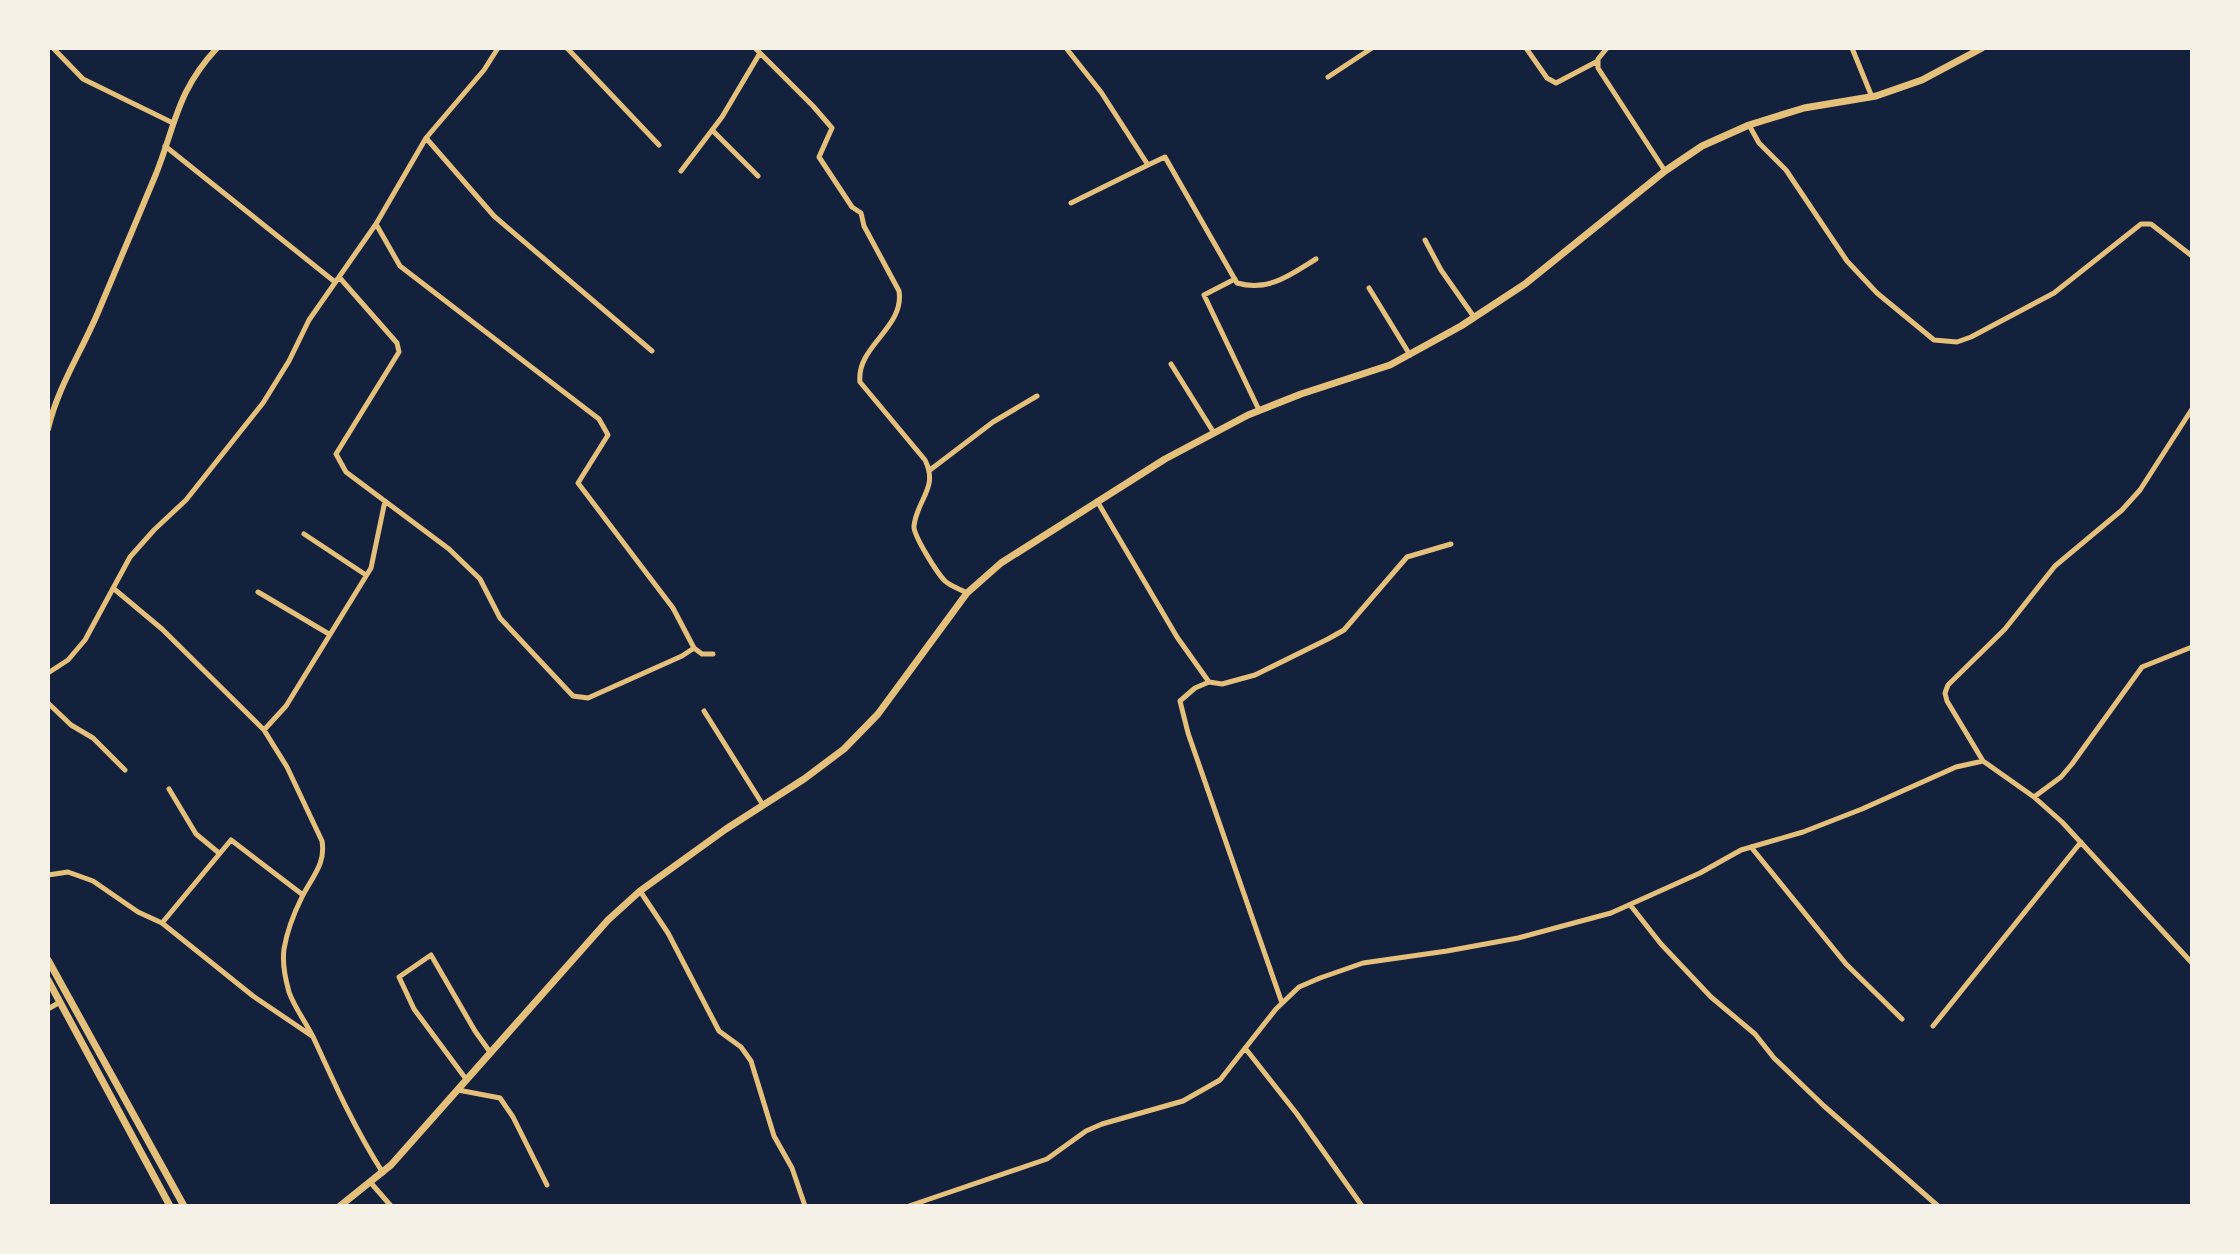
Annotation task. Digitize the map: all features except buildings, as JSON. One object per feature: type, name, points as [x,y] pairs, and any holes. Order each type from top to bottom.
[{"type":"main road","points":[[340,1206],[383,1173],[608,920],[640,891],[844,749],[878,714],[967,593],[1001,563],[1165,459],[1214,433],[1259,410],[1390,365],[1474,317],[1525,284],[1665,171],[1702,146],[1749,125],[1804,108],[1872,97],[1922,80],[1982,48]]},
{"type":"main road","points":[[48,960],[184,1206]]},
{"type":"main road","points":[[48,980],[170,1206]]},
{"type":"street","points":[[53,48],[83,79],[173,123]]},
{"type":"street","points":[[48,429],[55,402],[97,315],[185,90],[217,48]]},
{"type":"street","points":[[48,673],[68,660],[85,640],[130,557],[186,500],[263,403],[309,320],[376,224],[426,138],[484,70],[498,48]]},
{"type":"street","points":[[567,48],[659,145]]},
{"type":"street","points":[[1066,48],[1101,92],[1148,165]]},
{"type":"street","points":[[1328,77],[1372,48]]},
{"type":"street","points":[[1526,48],[1547,78],[1556,83],[1597,62],[1607,48]]},
{"type":"street","points":[[1852,48],[1872,97]]},
{"type":"street","points":[[681,171],[712,130],[757,51],[832,128],[819,157],[852,207],[861,213],[864,226],[895,280],[901,302],[896,315],[864,360],[859,372],[860,382],[925,460],[931,480],[915,522],[915,534],[945,581],[967,593]]},
{"type":"street","points":[[1597,62],[1599,70],[1665,171]]},
{"type":"street","points":[[1749,125],[1759,143],[1786,170],[1847,261],[1877,293],[1934,340],[1957,342],[1971,337],[2054,293],[2141,224],[2151,224],[2192,256]]},
{"type":"street","points":[[712,130],[758,176]]},
{"type":"street","points":[[426,138],[494,216],[652,351]]},
{"type":"street","points":[[165,146],[337,279],[397,343],[399,352],[336,454],[346,472],[449,549],[480,579],[500,618],[573,696],[588,698],[694,648]]},
{"type":"street","points":[[1071,203],[1165,157],[1237,283],[1254,288],[1284,279],[1316,259]]},
{"type":"street","points":[[376,224],[400,266],[599,419],[608,435],[578,483],[673,608],[694,648],[702,654],[713,654]]},
{"type":"street","points":[[1425,240],[1441,270],[1474,317]]},
{"type":"street","points":[[1235,279],[1204,295],[1259,410]]},
{"type":"street","points":[[1369,288],[1410,355]]},
{"type":"street","points":[[1171,364],[1214,433]]},
{"type":"street","points":[[930,470],[993,422],[1037,396]]},
{"type":"street","points":[[2192,409],[2168,450],[2131,500],[2065,556],[2005,629],[1948,685],[1945,693],[1983,761],[2034,797],[2081,842],[2192,963]]},
{"type":"street","points":[[264,730],[286,706],[371,568],[385,501]]},
{"type":"street","points":[[1097,501],[1177,637],[1209,682]]},
{"type":"street","points":[[304,534],[366,576]]},
{"type":"street","points":[[1282,1003],[1188,733],[1180,701],[1195,688],[1209,682],[1222,684],[1255,675],[1344,630],[1407,557],[1451,544]]},
{"type":"street","points":[[113,588],[162,629],[264,730],[287,767],[322,841],[324,853],[321,866],[303,895],[287,938],[284,971],[290,995],[359,1136],[383,1173]]},
{"type":"street","points":[[258,592],[330,635]]},
{"type":"street","points":[[2034,797],[2061,777],[2072,764],[2142,667],[2192,647]]},
{"type":"street","points":[[48,703],[71,725],[93,738],[125,770]]},
{"type":"street","points":[[704,711],[763,805]]},
{"type":"street","points":[[909,1206],[927,1203],[1047,1159],[1086,1131],[1102,1124],[1183,1101],[1220,1080],[1282,1003],[1299,987],[1363,963],[1518,938],[1611,913],[1751,847],[1803,832],[1956,767],[1983,761]]},
{"type":"street","points":[[169,789],[196,834],[219,853]]},
{"type":"street","points":[[162,923],[231,840],[303,895]]},
{"type":"street","points":[[1933,1026],[2081,842]]},
{"type":"street","points":[[1751,847],[1846,964],[1902,1019]]},
{"type":"street","points":[[48,875],[68,872],[81,875],[138,912],[162,923],[253,996],[313,1037]]},
{"type":"street","points":[[640,891],[668,933],[719,1031],[741,1047],[751,1061],[774,1136],[792,1168],[805,1206]]},
{"type":"street","points":[[1631,906],[1661,944],[1711,997],[1755,1034],[1774,1058],[1824,1106],[1938,1206]]},
{"type":"street","points":[[466,1079],[414,1009],[399,977],[431,955],[490,1052]]},
{"type":"street","points":[[48,1009],[60,1002]]},
{"type":"street","points":[[1245,1048],[1297,1114],[1362,1206]]},
{"type":"street","points":[[457,1090],[500,1098],[513,1117],[547,1185]]},
{"type":"street","points":[[371,1183],[388,1205]]}]
